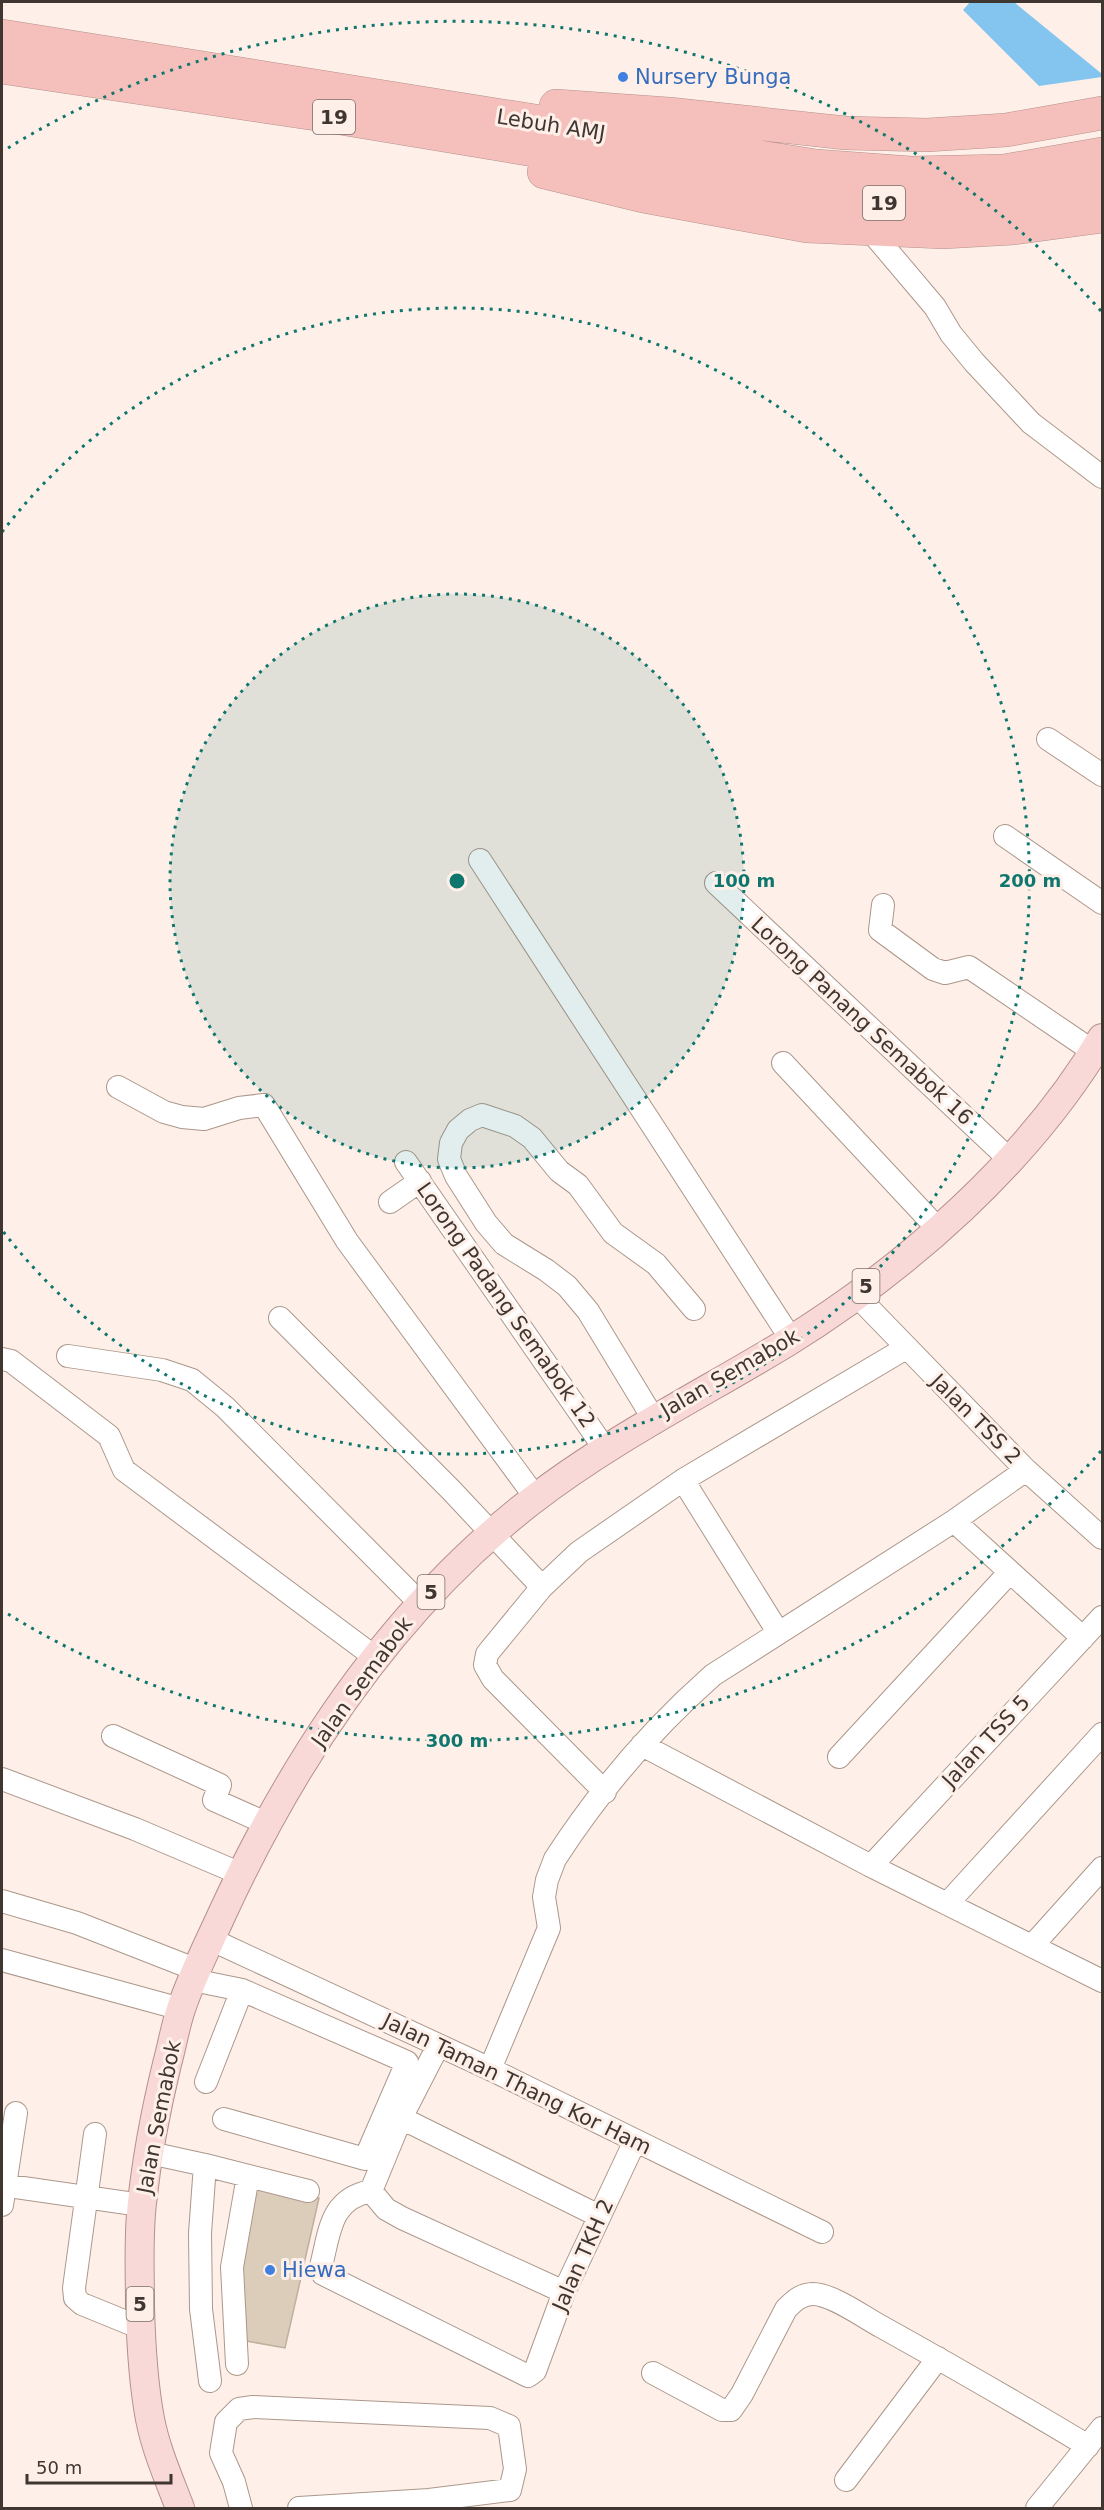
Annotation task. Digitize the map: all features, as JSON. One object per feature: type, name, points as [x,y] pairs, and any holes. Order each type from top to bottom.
[{"type":"highway","name":"Lebuh AMJ","points":[[2,36],[320,102],[669,158],[911,173],[1004,171],[1102,154]]},
{"type":"highway","name":"Lebuh AMJ","points":[[2,67],[320,102]]},
{"type":"highway","points":[[320,102],[669,114],[846,133],[915,135],[1006,130],[1102,113]]},
{"type":"highway","points":[[320,102],[643,196],[807,226],[943,232],[1014,228],[1102,216]]},
{"type":"highway","name":"Lebuh AMJ","points":[[669,158],[805,195],[905,205],[1007,200],[1102,186]]},
{"type":"main road","name":"Jalan Semabok","points":[[180,2508],[151,2422],[145,2390],[141,2328],[141,2205],[160,2094],[181,2009],[210,1939],[268,1824],[330,1722],[376,1658],[420,1603],[492,1532],[536,1497],[605,1449],[791,1340],[939,1230],[1009,1159],[1069,1090],[1098,1045]]},
{"type":"street","points":[[869,229],[935,307],[951,334],[974,362],[1031,423],[1102,477]]},
{"type":"street","points":[[1048,739],[1102,775]]},
{"type":"street","points":[[1005,836],[1102,903]]},
{"type":"street","points":[[480,860],[791,1340]]},
{"type":"street","name":"Lorong Panang Semabok 16","points":[[716,884],[1009,1159]]},
{"type":"street","points":[[884,905],[880,930],[933,969],[945,973],[969,967],[1098,1045]]},
{"type":"street","points":[[783,1063],[939,1230]]},
{"type":"street","points":[[118,1087],[164,1112],[182,1118],[204,1119],[239,1108],[264,1105],[347,1241],[536,1497]]},
{"type":"street","points":[[653,1419],[588,1311],[567,1287],[546,1270],[504,1244],[470,1200],[449,1159],[451,1143],[458,1130],[470,1120],[482,1115],[515,1126],[532,1138],[559,1171],[578,1185],[613,1233],[656,1264],[694,1309]]},
{"type":"street","name":"Lorong Padang Semabok 12","points":[[406,1162],[605,1449]]},
{"type":"street","points":[[390,1203],[420,1181]]},
{"type":"street","name":"Jalan TSS 2","points":[[855,1294],[1026,1470],[1102,1538]]},
{"type":"street","points":[[280,1318],[492,1532],[543,1587]]},
{"type":"street","points":[[605,1792],[493,1679],[485,1665],[487,1654],[543,1587],[579,1552],[683,1480],[906,1348]]},
{"type":"street","points":[[68,1356],[162,1370],[192,1380],[225,1407],[420,1603]]},
{"type":"street","points":[[2,1359],[11,1361],[109,1436],[124,1470],[376,1658]]},
{"type":"street","points":[[490,2069],[549,1929],[544,1898],[547,1880],[555,1859],[642,1745],[685,1700],[713,1675],[954,1521],[1026,1470]]},
{"type":"street","points":[[683,1480],[778,1632]]},
{"type":"street","points":[[954,1521],[1083,1638]]},
{"type":"street","points":[[839,1757],[1010,1572]]},
{"type":"street","name":"Jalan TSS 5","points":[[871,1866],[1102,1617]]},
{"type":"street","points":[[947,1904],[1102,1734]]},
{"type":"street","points":[[113,1736],[220,1785],[214,1800],[268,1824]]},
{"type":"street","points":[[642,1745],[871,1866],[1102,1981]]},
{"type":"street","points":[[2,1779],[135,1829],[241,1874]]},
{"type":"street","points":[[1032,1946],[1102,1868]]},
{"type":"street","points":[[2,1901],[77,1923],[195,1975],[242,1990],[407,2062],[365,2159],[224,2119]]},
{"type":"street","name":"Jalan Taman Thang Kor Ham","points":[[210,1939],[490,2069],[822,2232]]},
{"type":"street","points":[[2,1960],[181,2009]]},
{"type":"street","points":[[206,2082],[242,1990]]},
{"type":"street","points":[[438,2046],[401,2118],[371,2190],[386,2209],[402,2218],[564,2292]]},
{"type":"street","points":[[16,2113],[3,2192],[85,2197],[141,2205]]},
{"type":"street","points":[[401,2118],[599,2216]]},
{"type":"street","points":[[95,2134],[85,2197],[74,2288],[75,2298],[82,2304],[141,2328]]},
{"type":"street","name":"Jalan TKH 2","points":[[371,2190],[348,2198],[334,2216],[321,2266],[323,2274],[329,2279],[528,2376],[535,2371],[564,2292],[635,2141]]},
{"type":"street","points":[[150,2153],[308,2191]]},
{"type":"street","points":[[205,2165],[200,2233],[201,2309],[210,2381]]},
{"type":"street","points":[[237,2364],[232,2267],[248,2176]]},
{"type":"street","points":[[653,2373],[723,2410],[731,2410],[742,2394],[786,2309],[794,2300],[803,2295],[813,2294],[824,2296],[938,2358],[1088,2446]]},
{"type":"street","points":[[846,2480],[938,2358]]},
{"type":"street","points":[[241,2508],[234,2482],[221,2453],[226,2422],[239,2409],[253,2407],[490,2418],[509,2426],[515,2469],[510,2490],[429,2500],[299,2508]]},
{"type":"street","points":[[1037,2508],[1102,2428]]},
{"type":"water","points":[[970,2],[1014,2],[1102,74],[1102,77],[1039,86],[963,10]]},
{"type":"building","name":"Hiewa","points":[[250,2186],[319,2198],[285,2348],[241,2340],[242,2223]]},
{"type":"place","name":"Nursery Bunga","points":[[623,77]]},
{"type":"place","name":"Hiewa","points":[[270,2270]]}]
